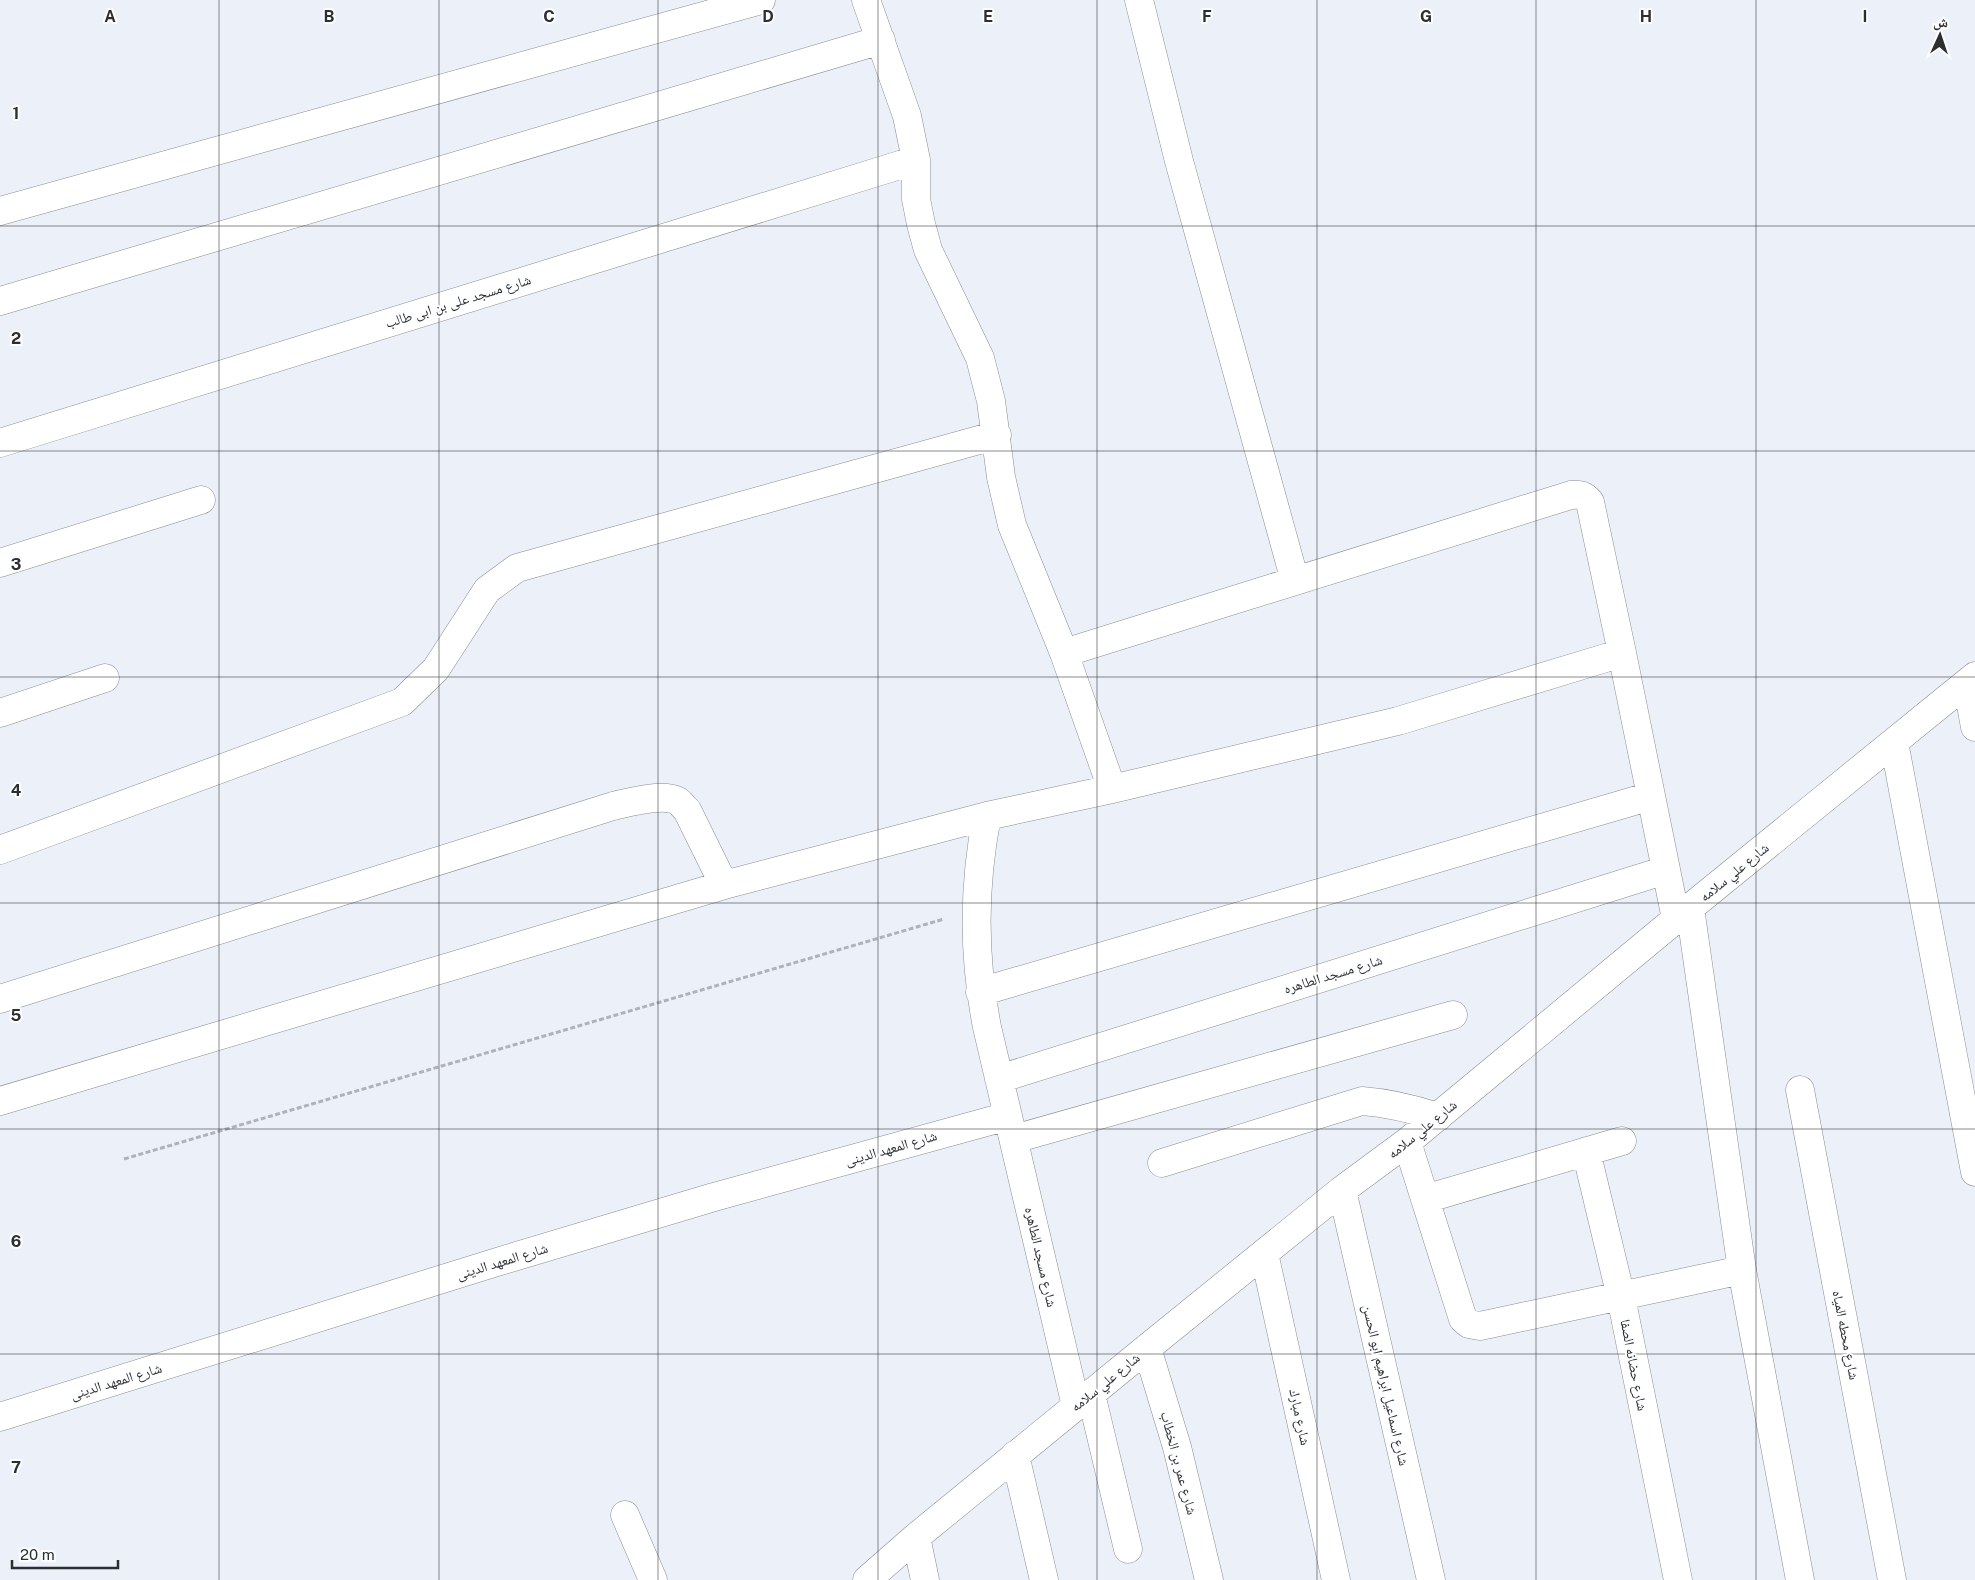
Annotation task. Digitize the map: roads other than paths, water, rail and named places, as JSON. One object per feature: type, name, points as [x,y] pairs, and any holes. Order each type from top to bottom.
[{"type":"street","points":[[0,211],[761,0]]},
{"type":"street","points":[[866,0],[907,116],[916,160],[916,199],[920,224],[928,250],[980,358],[991,401],[1002,484],[1012,525],[1064,653],[1112,789]]},
{"type":"street","points":[[1139,0],[1179,161],[1295,581]]},
{"type":"street","points":[[0,301],[881,40]]},
{"type":"street","name":"شارع مسجد على بن ابى طالب","points":[[0,442],[916,160]]},
{"type":"street","points":[[0,850],[402,702],[436,669],[487,590],[517,568],[997,435]]},
{"type":"street","points":[[1064,653],[1578,494],[1585,496],[1590,502],[1666,870],[1683,914],[1742,1270],[1800,1580]]},
{"type":"street","points":[[0,563],[201,500]]},
{"type":"street","points":[[0,1102],[724,886],[987,816],[1112,789],[1398,721],[1622,653]]},
{"type":"street","points":[[0,713],[105,678]]},
{"type":"street","points":[[1971,680],[1975,726]]},
{"type":"street","name":"شارع علي سلامه","points":[[867,1580],[1015,1455],[1342,1190],[1438,1117],[1683,914],[1971,680]]},
{"type":"street","points":[[1894,742],[1975,1172]]},
{"type":"street","points":[[980,992],[1651,796]]},
{"type":"street","points":[[0,998],[614,806],[642,800],[664,798],[678,801],[687,810],[724,886]]},
{"type":"street","name":"شارع مسجد الطاهره","points":[[987,816],[981,847],[975,910],[976,952],[980,992],[1011,1127],[1083,1400],[1128,1549]]},
{"type":"street","name":"شارع مسجد الطاهره","points":[[999,1079],[1666,870]]},
{"type":"street","name":"شارع المعهد الدينى","points":[[0,1417],[497,1262],[714,1197],[1011,1127],[1453,1015]]},
{"type":"street","name":"شارع محطه المياه","points":[[1800,1090],[1892,1580]]},
{"type":"street","points":[[1162,1162],[1362,1101],[1410,1108],[1438,1117]]},
{"type":"street","points":[[1425,1199],[1622,1141]]},
{"type":"street","points":[[1407,1142],[1462,1320],[1469,1324],[1480,1326],[1742,1270]]},
{"type":"street","name":"شارع حضانه الصفا","points":[[1586,1151],[1620,1296],[1678,1580]]},
{"type":"street","name":"شارع اسماعيل ابراهيم ابو الحسن","points":[[1342,1190],[1431,1580]]},
{"type":"street","name":"شارع مبارك","points":[[1264,1253],[1336,1580]]},
{"type":"street","name":"شارع عمر بن الخطاب","points":[[1147,1348],[1177,1447],[1209,1580]]},
{"type":"street","points":[[1015,1455],[1044,1580]]},
{"type":"street","points":[[625,1515],[653,1580]]},
{"type":"street","points":[[916,1537],[925,1580]]}]
